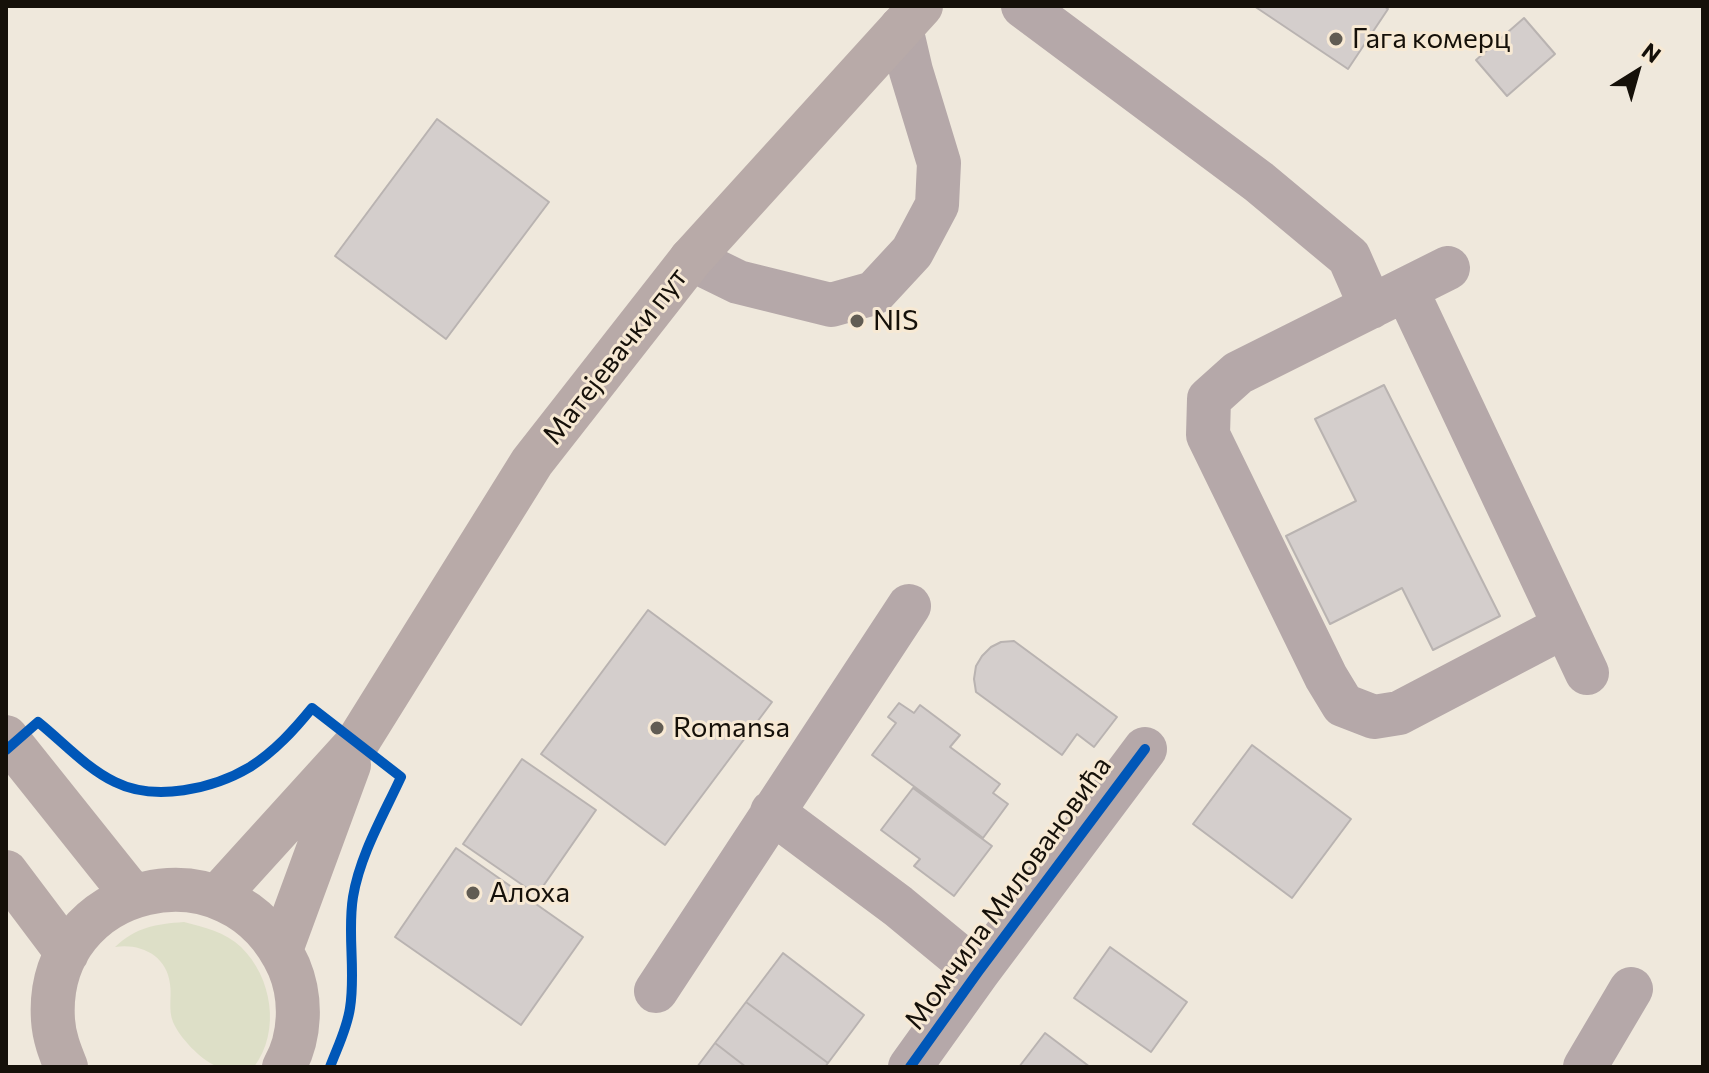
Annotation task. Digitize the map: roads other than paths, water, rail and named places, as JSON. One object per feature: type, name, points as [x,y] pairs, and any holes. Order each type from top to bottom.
[{"type":"main road","name":"Матејевачки пут","points":[[217,897],[357,743],[532,462],[691,259],[911,17]]},
{"type":"main road","points":[[6,737],[133,896]]},
{"type":"main road","name":"Матејевачки пут","points":[[281,950],[357,743]]},
{"type":"main road","points":[[6,872],[67,953]]},
{"type":"main road","points":[[66,1067],[53,1022],[54,996],[67,953],[87,926],[108,909],[133,896],[161,890],[190,890],[217,897],[243,909],[265,927],[281,950],[293,976],[298,1004],[296,1032],[284,1067]]},
{"type":"street","points":[[1023,6],[1259,182],[1349,257],[1388,298],[1565,626],[1587,673]]},
{"type":"street","points":[[691,259],[738,282],[831,305],[874,293],[912,252],[937,205],[939,163],[911,71],[911,17]]},
{"type":"street","points":[[1448,268],[1238,373],[1209,399],[1208,435],[1326,677],[1343,705],[1374,717],[1399,713],[1565,626]]},
{"type":"street","points":[[656,991],[909,606]]},
{"type":"street","name":"Момчила Миловановића","points":[[910,1067],[1145,749]]},
{"type":"street","points":[[772,812],[898,906],[978,972]]},
{"type":"street","points":[[1585,1067],[1631,989]]},
{"type":"place","name":"Гага комерц","points":[[1336,39]]},
{"type":"place","name":"NIS","points":[[857,321]]},
{"type":"place","name":"Romansa","points":[[657,728]]},
{"type":"place","name":"Алоха","points":[[473,893]]}]
